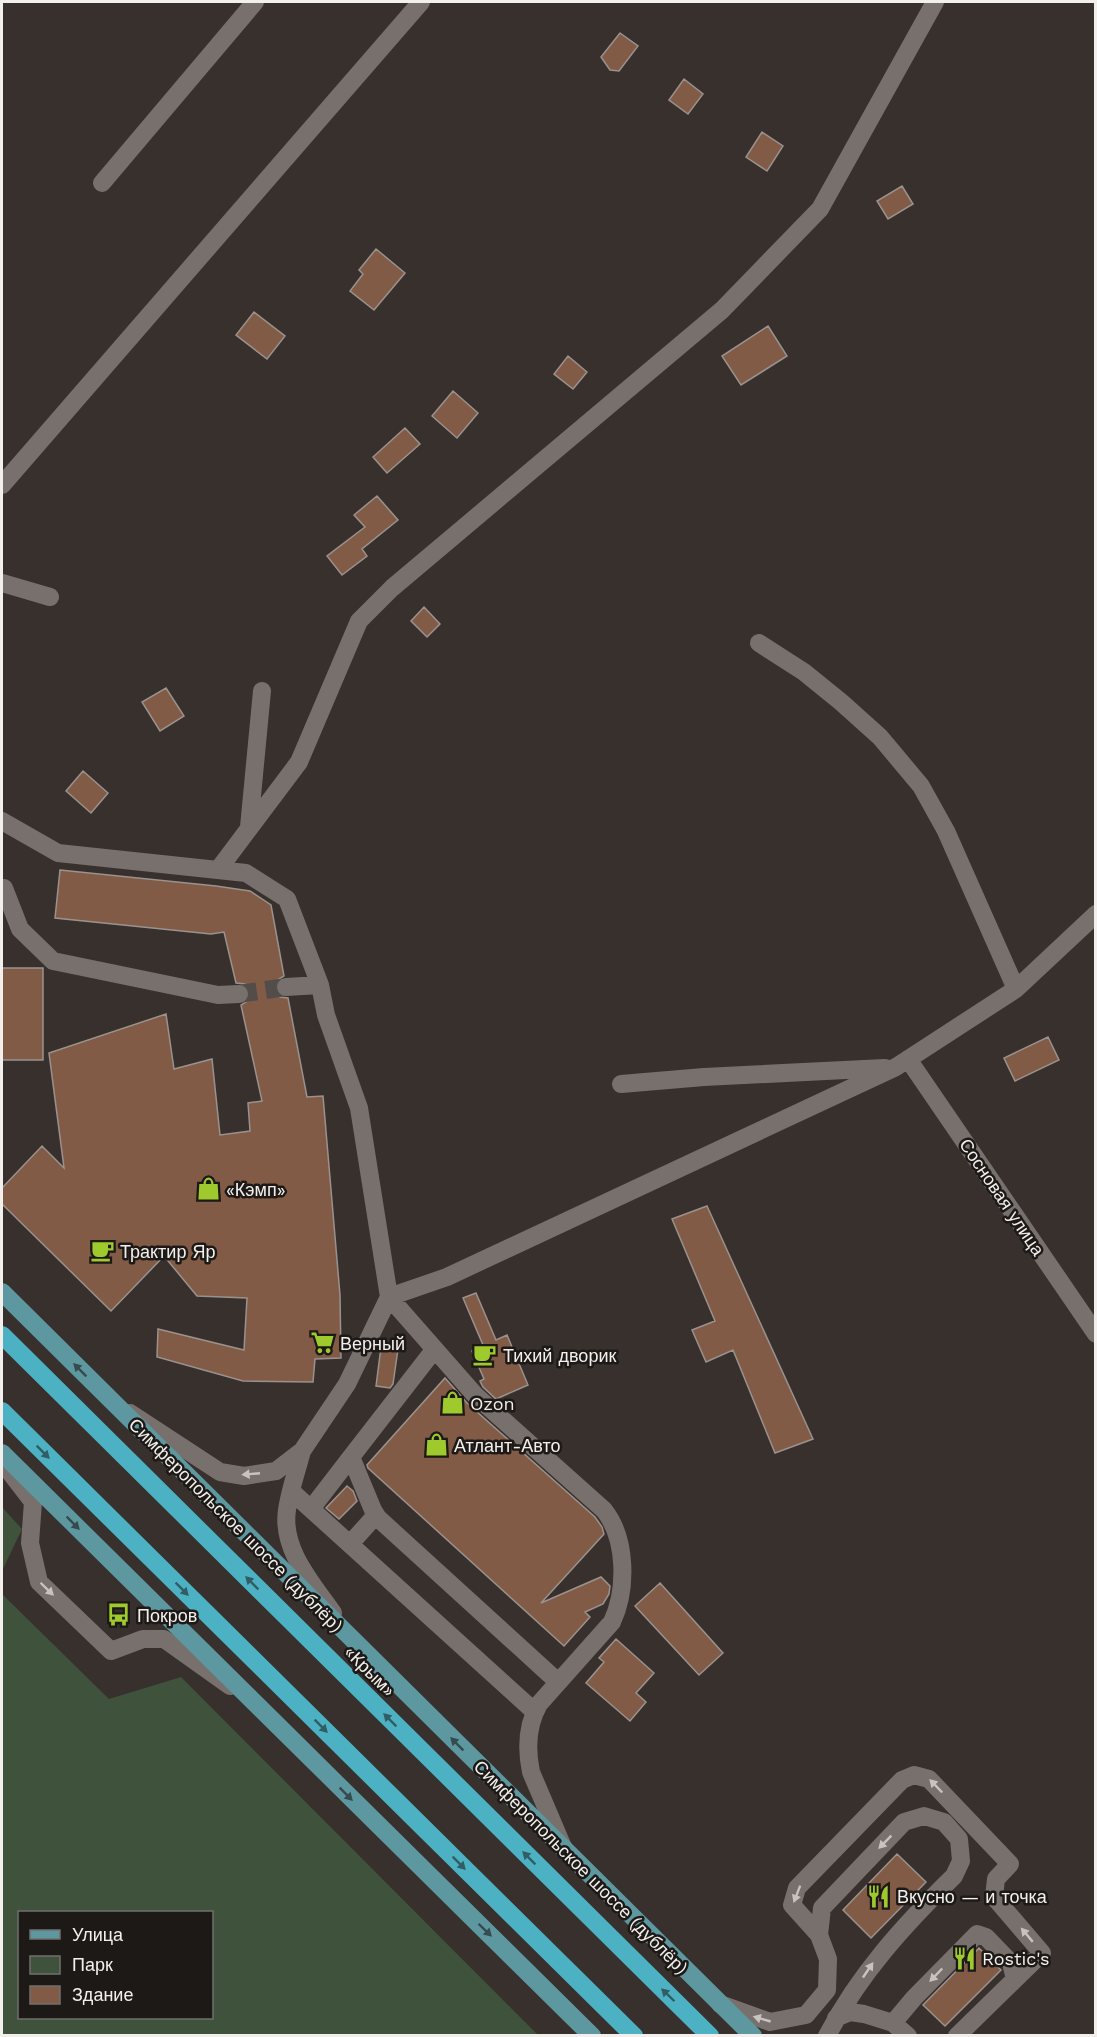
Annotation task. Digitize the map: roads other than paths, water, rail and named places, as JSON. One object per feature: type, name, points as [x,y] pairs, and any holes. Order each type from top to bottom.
[{"type":"highway","name":"«Крым»","points":[[2,1335],[710,2036]]},
{"type":"highway","points":[[2,1411],[634,2036]]},
{"type":"main road","name":"Симферопольское шоссе (дублёр)","points":[[2,1292],[753,2036]]},
{"type":"main road","points":[[2,1453],[592,2036]]},
{"type":"street","points":[[102,183],[255,2]]},
{"type":"street","points":[[2,485],[421,2]]},
{"type":"street","points":[[218,870],[299,762],[358,621],[392,588],[722,310],[820,209],[935,2]]},
{"type":"street","points":[[2,583],[50,597]]},
{"type":"street","points":[[759,643],[804,672],[880,737],[921,786],[946,831],[966,897],[1016,989]]},
{"type":"street","points":[[249,828],[262,692]]},
{"type":"street","points":[[2,821],[57,853],[246,873],[287,899],[320,985],[326,1015],[359,1108],[389,1297],[475,1395],[604,1510],[616,1529],[623,1579],[617,1611],[612,1622],[558,1682],[535,1712],[528,1746],[531,1772],[564,1850]]},
{"type":"street","points":[[4,888],[20,930],[52,962],[218,995],[239,994]]},
{"type":"street","points":[[349,1637],[295,1557],[286,1524],[286,1510],[302,1451],[347,1384],[389,1297],[447,1277],[902,1063],[1016,989],[1095,915]]},
{"type":"street","points":[[286,987],[320,985]]},
{"type":"street","points":[[621,1084],[902,1063]]},
{"type":"street","name":"Сосновая улица","points":[[902,1063],[1095,1334]]},
{"type":"street","points":[[311,1509],[434,1350]]},
{"type":"street","points":[[107,1398],[220,1472],[244,1476],[276,1471],[302,1451]]},
{"type":"street","points":[[351,1457],[376,1515],[558,1682]]},
{"type":"street","points":[[2,1462],[33,1502],[30,1544],[39,1582],[111,1651],[142,1639],[164,1639],[259,1707]]},
{"type":"street","points":[[291,1491],[535,1712]]},
{"type":"street","points":[[350,1544],[376,1515]]},
{"type":"street","points":[[720,2004],[770,2022],[806,2015],[827,1990],[828,1959],[819,1935],[792,1905],[797,1888],[903,1780],[914,1775],[929,1779],[1010,1864],[996,1879],[994,1897],[1042,1953],[957,2036]]},
{"type":"street","points":[[819,1935],[822,1908],[904,1822],[924,1816],[944,1822],[959,1839],[961,1861],[954,1876],[875,1959],[836,2018],[827,2036]]},
{"type":"street","points":[[893,2024],[914,1998],[977,1934],[986,1937],[1011,1963],[1014,1979]]},
{"type":"street","points":[[836,2018],[850,2012],[893,2024],[908,2036]]},
{"type":"tunnel","points":[[239,994],[286,987]]},
{"type":"place","name":"«Кэмп»","points":[[208,1189]]},
{"type":"place","name":"Трактир Яр","points":[[102,1251]]},
{"type":"place","name":"Верный","points":[[322,1343]]},
{"type":"place","name":"Тихий дворик","points":[[485,1355]]},
{"type":"place","name":"Ozon","points":[[452,1403]]},
{"type":"place","name":"Атлант-Авто","points":[[436,1445]]},
{"type":"place","name":"Покров","points":[[119,1615]]},
{"type":"place","name":"Вкусно — и точка","points":[[879,1896]]},
{"type":"place","name":"Rostic's","points":[[964,1958]]}]
